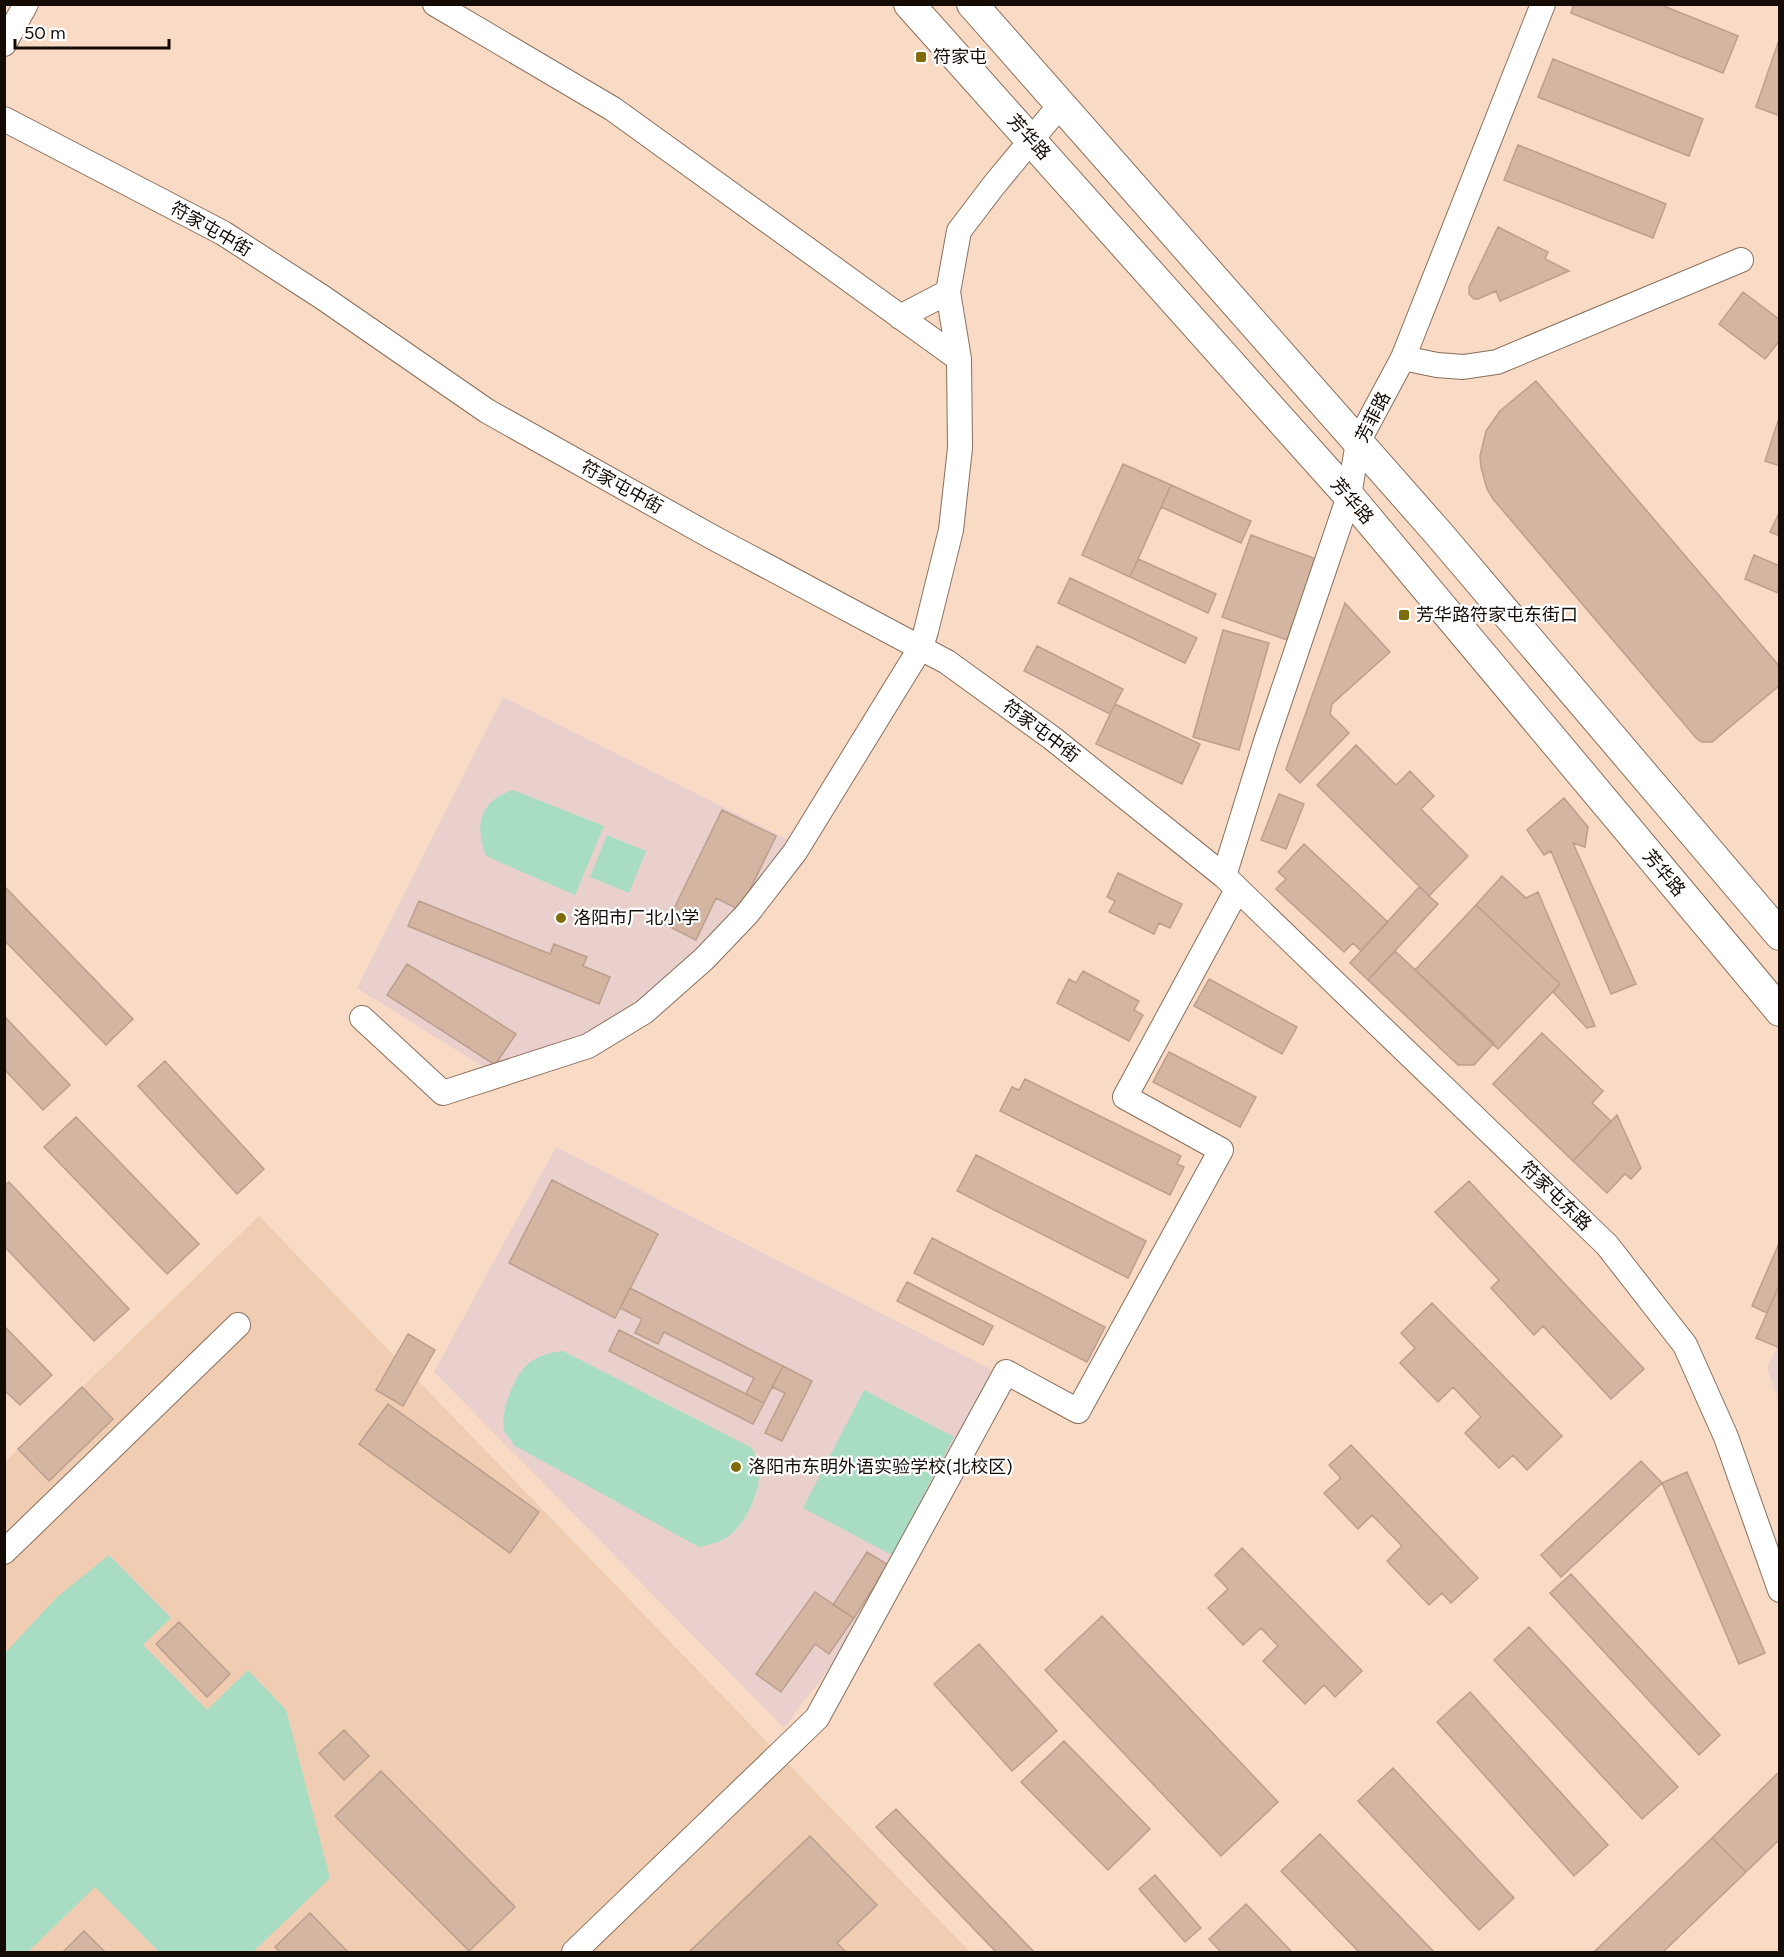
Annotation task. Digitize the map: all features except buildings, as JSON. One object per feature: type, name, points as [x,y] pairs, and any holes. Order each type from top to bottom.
[{"type":"main road","name":"芳华路","points":[[909,4],[1348,496],[1779,1011]]},
{"type":"main road","points":[[972,4],[1439,534],[1779,935]]},
{"type":"street","points":[[4,44],[26,4]]},
{"type":"street","points":[[435,4],[612,109],[959,359]]},
{"type":"street","name":"芳菲路","points":[[574,1953],[816,1718],[1006,1372],[1078,1412],[1221,1150],[1125,1097],[1231,883],[1266,741],[1348,496],[1358,442],[1403,358],[1543,4]]},
{"type":"street","points":[[362,1018],[443,1093],[588,1046],[644,1012],[704,959],[747,914],[795,852],[921,647],[951,530],[960,448],[959,359],[948,292],[959,231],[1061,104]]},
{"type":"street","name":"符家屯中街","points":[[4,119],[223,233],[322,297],[487,411],[712,537],[947,662],[1052,738],[1231,883]]},
{"type":"street","points":[[1403,358],[1437,365],[1463,367],[1497,362],[1741,260]]},
{"type":"street","points":[[900,317],[948,292]]},
{"type":"street","name":"符家屯东路","points":[[1231,883],[1607,1245],[1678,1335],[1685,1345],[1726,1437],[1779,1590]]},
{"type":"street","points":[[4,1552],[238,1325]]},
{"type":"shaded area","name":"洛阳市厂北小学","points":[[503,697],[805,848],[613,1028],[493,1073],[357,988]]},
{"type":"shaded area","name":"洛阳市东明外语实验学校(北校区)","points":[[556,1147],[992,1370],[897,1561],[842,1651],[784,1728],[434,1372]]},
{"type":"shaded area","points":[[259,1216],[970,1952],[5,1952],[5,1462]]},
{"type":"shaded area","points":[[1779,1343],[1779,1405],[1767,1368]]},
{"type":"green space","points":[[513,790],[604,826],[575,895],[486,856],[481,834],[483,815],[493,800]]},
{"type":"green space","points":[[607,835],[646,851],[629,893],[590,877]]},
{"type":"green space","points":[[563,1351],[752,1448],[759,1467],[758,1486],[751,1507],[733,1532],[720,1541],[699,1547],[515,1446],[505,1432],[503,1423],[513,1385],[523,1369],[536,1358]]},
{"type":"green space","points":[[864,1390],[954,1437],[892,1555],[803,1508]]},
{"type":"green space","points":[[109,1555],[171,1618],[143,1645],[207,1710],[248,1670],[286,1710],[330,1878],[253,1952],[159,1952],[95,1887],[28,1952],[5,1952],[5,1653],[57,1597]]},
{"type":"place","name":"符家屯","points":[[921,57]]},
{"type":"place","name":"芳华路符家屯东街口","points":[[1404,615]]},
{"type":"place","name":"洛阳市厂北小学","points":[[561,918]]},
{"type":"place","name":"洛阳市东明外语实验学校(北校区)","points":[[736,1467]]}]
